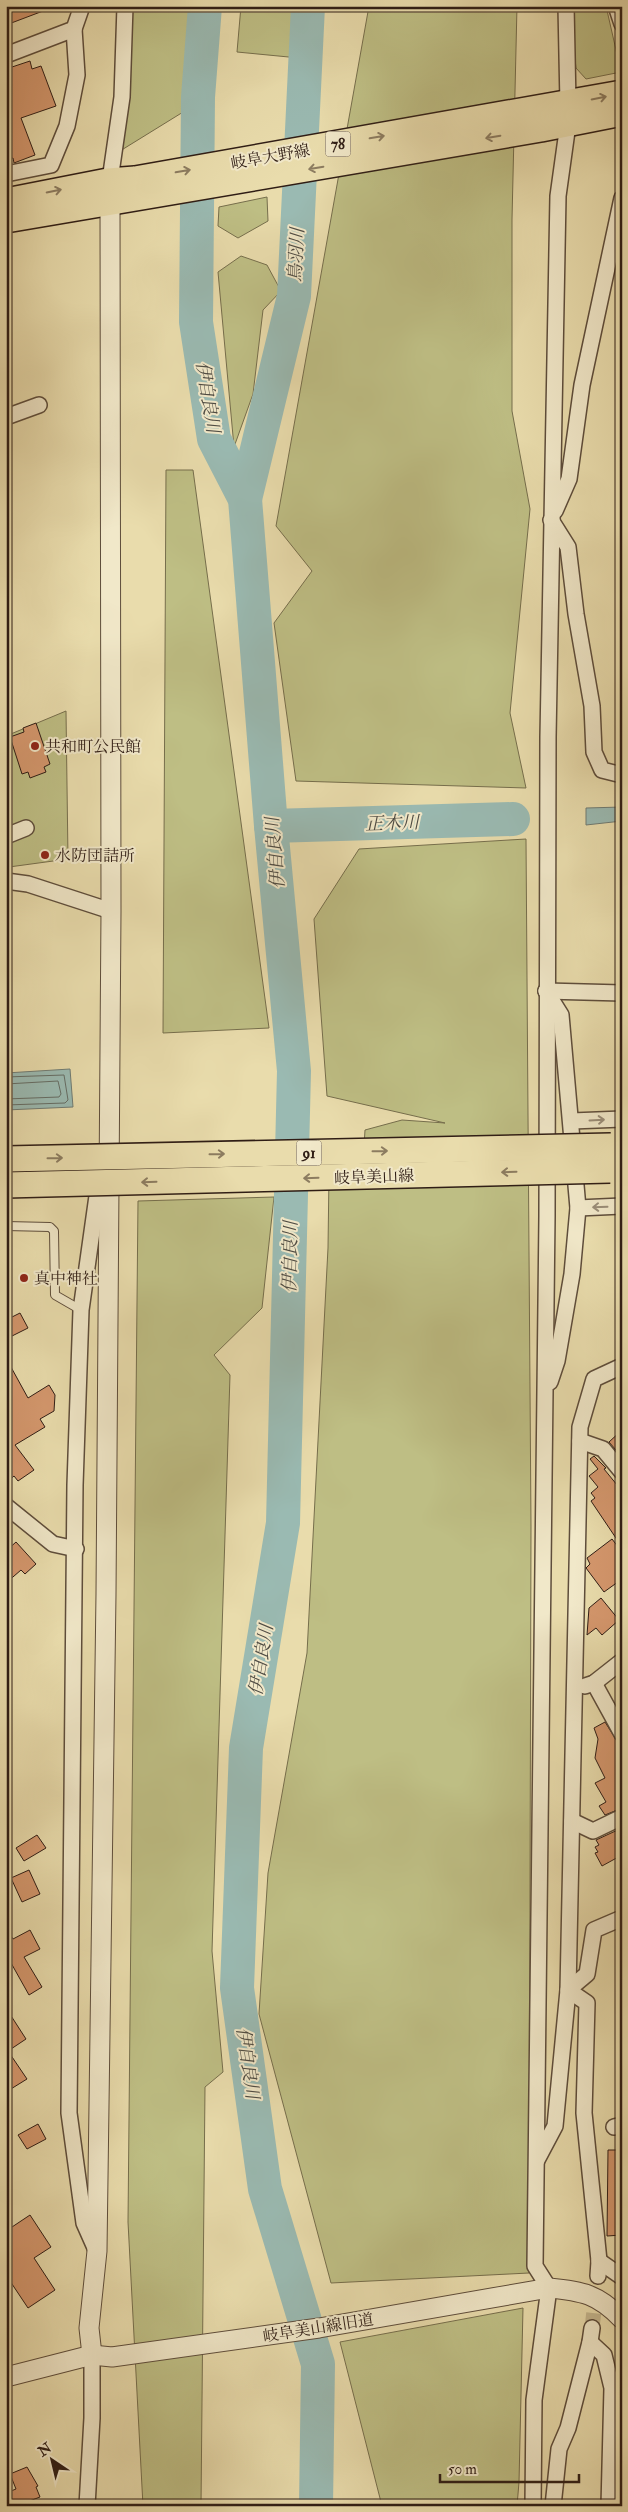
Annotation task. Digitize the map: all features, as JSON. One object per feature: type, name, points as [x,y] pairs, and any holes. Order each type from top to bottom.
[{"type":"main road","name":"岐阜大野線","points":[[568,114],[622,93]]},
{"type":"main road","name":"岐阜大野線","points":[[6,200],[134,189],[568,114],[622,113]]},
{"type":"main road","name":"岐阜大野線","points":[[6,220],[109,191]]},
{"type":"main road","name":"岐阜美山線","points":[[6,1159],[616,1158]]},
{"type":"main road","name":"岐阜美山線","points":[[6,1185],[616,1158]]},
{"type":"street","points":[[6,174],[51,165],[67,126],[77,75],[74,29],[82,6]]},
{"type":"street","points":[[87,2506],[92,2418],[92,2355],[89,2328],[97,2251],[106,1594],[111,912],[109,191],[122,97],[125,6]]},
{"type":"street","points":[[533,2506],[534,2400],[549,2288],[536,2266],[536,2163],[545,1395],[546,991],[551,520],[558,196],[568,114],[566,6]]},
{"type":"street","points":[[616,6],[622,24]]},
{"type":"street","points":[[6,55],[74,29]]},
{"type":"street","points":[[551,520],[569,479],[582,385],[622,198]]},
{"type":"street","points":[[6,417],[39,405]]},
{"type":"street","points":[[551,520],[568,546],[576,614],[592,706],[594,752],[602,770],[622,775]]},
{"type":"street","points":[[6,836],[26,828]]},
{"type":"street","points":[[6,881],[28,884],[111,912]]},
{"type":"street","points":[[546,991],[622,993]]},
{"type":"street","points":[[545,1395],[557,1361],[572,1274],[578,1208],[572,1121],[561,1015],[546,991]]},
{"type":"street","points":[[572,1121],[622,1118]]},
{"type":"street","points":[[97,2251],[84,2223],[69,2113],[80,1310],[98,1196]]},
{"type":"street","points":[[578,1208],[622,1206]]},
{"type":"street","points":[[536,2163],[555,2126],[568,1990],[580,1427],[594,1379],[622,1366]]},
{"type":"street","points":[[580,1441],[603,1449],[622,1472]]},
{"type":"street","points":[[6,1506],[53,1544],[76,1549]]},
{"type":"street","points":[[574,1689],[594,1683],[622,1661]]},
{"type":"street","points":[[594,1683],[622,1734]]},
{"type":"street","points":[[572,1821],[593,1831],[622,1817]]},
{"type":"street","points":[[568,1990],[587,1974],[594,1930],[622,1918]]},
{"type":"street","points":[[568,1990],[586,2002],[584,2113],[598,2268],[622,2277]]},
{"type":"street","name":"岐阜美山線旧道","points":[[6,2377],[92,2355],[112,2357],[319,2328],[549,2288],[580,2291],[609,2306],[622,2319]]},
{"type":"street","points":[[553,2506],[559,2449],[568,2428],[591,2335],[604,2355],[612,2388],[609,2506]]},
{"type":"lane","points":[[6,1226],[50,1227],[54,1232],[55,1295],[80,1310]]},
{"type":"green space","points":[[129,6],[194,6],[188,109],[120,151]]},
{"type":"green space","points":[[241,6],[305,6],[299,58],[237,52]]},
{"type":"green space","points":[[369,6],[517,6],[512,219],[512,411],[530,509],[510,713],[526,788],[296,781],[274,623],[312,571],[276,526]]},
{"type":"green space","points":[[569,6],[606,6],[621,72],[586,79],[576,68]]},
{"type":"green space","points":[[267,197],[268,221],[238,238],[218,226],[219,207]]},
{"type":"green space","points":[[241,256],[267,265],[281,291],[263,310],[253,394],[234,447],[218,272]]},
{"type":"green space","points":[[166,470],[193,470],[269,1028],[163,1033]]},
{"type":"green space","points":[[66,711],[68,859],[9,867],[6,856],[6,736]]},
{"type":"green space","points":[[526,839],[531,1526],[529,2273],[331,2283],[259,2014],[268,1873],[307,1653],[328,1248],[329,1174],[362,1179],[365,1130],[402,1120],[445,1123],[327,1096],[314,919],[359,849]]},
{"type":"green space","points":[[274,1197],[262,1308],[214,1355],[230,1375],[212,1951],[223,2072],[205,2087],[201,2506],[143,2506],[128,2222],[138,1201]]},
{"type":"green space","points":[[523,2308],[517,2506],[382,2506],[340,2342]]},
{"type":"water","points":[[622,807],[622,821],[586,825],[586,808]]},
{"type":"water","points":[[70,1069],[73,1107],[6,1110],[6,1073]]},
{"type":"building","points":[[6,6],[51,6],[51,8],[6,25]]},
{"type":"building","points":[[30,61],[32,69],[41,66],[56,106],[21,118],[35,155],[14,163],[13,158],[6,160],[6,69]]},
{"type":"building","points":[[36,723],[50,764],[44,767],[46,772],[30,778],[28,772],[22,774],[10,737],[24,732],[23,728]]},
{"type":"building","points":[[20,1313],[28,1328],[6,1339],[6,1320]]},
{"type":"building","points":[[6,1358],[28,1398],[49,1385],[55,1395],[54,1411],[40,1419],[45,1427],[15,1445],[34,1470],[18,1481],[14,1476],[6,1483]]},
{"type":"building","points":[[622,1430],[622,1457],[609,1442]]},
{"type":"building","points":[[594,1456],[606,1468],[604,1469],[622,1491],[622,1547],[591,1501],[595,1498],[591,1493],[598,1487],[589,1476],[598,1469],[590,1459]]},
{"type":"building","points":[[612,1539],[622,1552],[622,1579],[604,1592],[586,1568],[590,1564],[587,1558]]},
{"type":"building","points":[[16,1542],[36,1564],[25,1574],[21,1570],[6,1583],[6,1551]]},
{"type":"building","points":[[601,1598],[619,1620],[602,1635],[596,1628],[587,1635],[589,1608]]},
{"type":"building","points":[[605,1722],[622,1749],[622,1808],[605,1815],[599,1806],[606,1802],[595,1783],[605,1778],[595,1758],[598,1739],[594,1728]]},
{"type":"building","points":[[622,1828],[622,1855],[602,1866],[595,1853],[598,1852],[595,1847],[599,1845],[596,1840]]},
{"type":"building","points":[[37,1835],[46,1848],[24,1861],[16,1848]]},
{"type":"building","points":[[29,1870],[40,1894],[22,1902],[11,1878]]},
{"type":"building","points":[[7,1930],[13,1939],[30,1930],[40,1949],[24,1957],[42,1987],[29,1995],[6,1954]]},
{"type":"building","points":[[6,2008],[26,2039],[8,2051],[27,2079],[6,2092]]},
{"type":"building","points":[[38,2124],[46,2139],[27,2149],[18,2135]]},
{"type":"building","points":[[608,2150],[622,2150],[622,2235],[607,2236]]},
{"type":"building","points":[[30,2215],[51,2247],[34,2258],[55,2290],[28,2308],[6,2275],[6,2231]]},
{"type":"building","points":[[27,2467],[38,2486],[36,2487],[40,2497],[27,2502],[29,2506],[6,2506],[6,2493],[16,2489],[10,2474]]},
{"type":"waterway","name":"伊自良川","points":[[205,6],[198,97],[196,322],[214,439],[245,499],[271,826],[294,1071],[283,1523],[246,1748],[237,1988],[265,2189],[318,2364],[316,2506]]},
{"type":"waterway","name":"鳥羽川","points":[[245,499],[294,296],[308,6]]},
{"type":"waterway","name":"正木川","points":[[271,826],[513,819]]},
{"type":"tunnel","points":[[592,2328],[598,2276]]},
{"type":"place","name":"共和町公民館","points":[[35,746]]},
{"type":"place","name":"水防団詰所","points":[[45,855]]},
{"type":"place","name":"真中神社","points":[[24,1278]]}]
